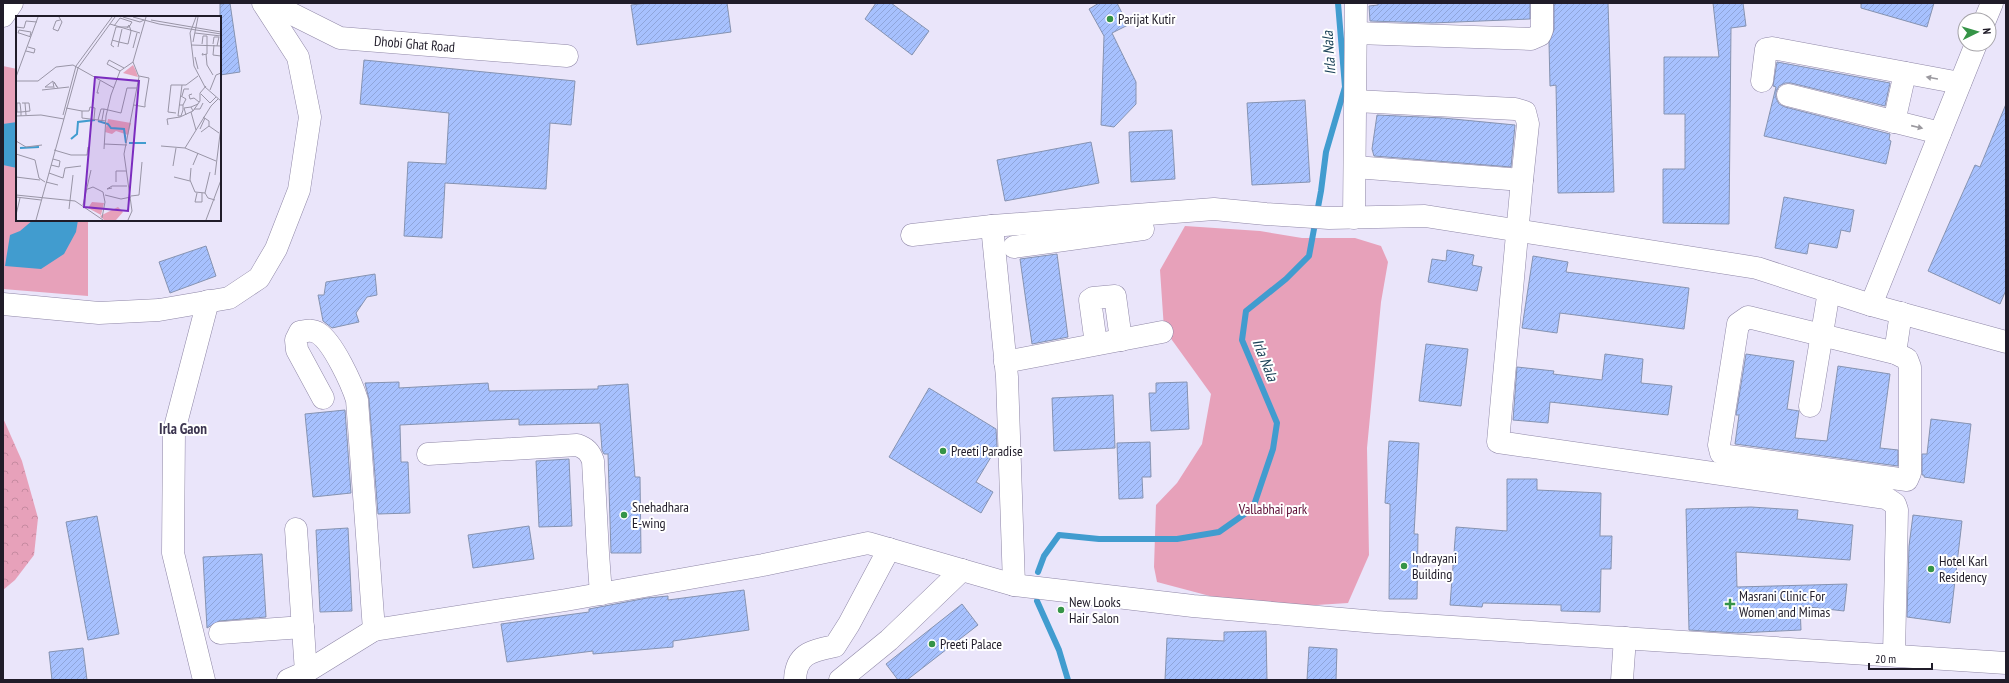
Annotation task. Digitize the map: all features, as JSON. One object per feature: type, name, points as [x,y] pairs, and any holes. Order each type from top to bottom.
[{"type":"street","points":[[3,16],[12,3]]},
{"type":"street","points":[[3,304],[99,313],[158,310],[229,298],[259,278],[276,249],[299,190],[310,117],[298,57],[263,3]]},
{"type":"street","name":"Dhobi Ghat Road","points":[[270,3],[340,38],[567,56]]},
{"type":"street","points":[[1354,218],[1356,3]]},
{"type":"street","points":[[1356,33],[1531,39],[1540,35],[1542,30],[1542,3]]},
{"type":"street","points":[[1762,81],[1766,49],[1772,48],[1960,83]]},
{"type":"street","points":[[1871,305],[1973,52]]},
{"type":"street","points":[[1894,122],[1905,73]]},
{"type":"street","points":[[1788,95],[1940,133]]},
{"type":"street","points":[[1355,101],[1520,110],[1528,117],[1498,442],[1793,475],[1864,485],[1907,480],[1910,473],[1910,367],[1907,359],[1895,353],[1754,317],[1748,317],[1738,324],[1719,450],[1721,453],[1728,456],[1793,475]]},
{"type":"street","points":[[1355,167],[1522,180]]},
{"type":"street","points":[[1014,247],[1037,244],[1214,209],[1329,218],[1425,216],[1758,268],[1871,305],[2006,342]]},
{"type":"street","points":[[912,235],[1034,223],[1130,225]]},
{"type":"street","points":[[1034,223],[1037,244]]},
{"type":"street","points":[[992,226],[1005,362],[1014,585]]},
{"type":"street","points":[[1810,406],[1829,291]]},
{"type":"street","points":[[1096,344],[1090,300],[1093,298],[1115,296],[1121,340]]},
{"type":"street","points":[[204,680],[173,553],[174,431],[208,302]]},
{"type":"street","points":[[1895,353],[1901,313]]},
{"type":"street","points":[[323,398],[297,350],[296,340],[300,332],[311,330],[319,333],[327,342],[346,372],[357,400],[374,630]]},
{"type":"street","points":[[1005,362],[1162,332]]},
{"type":"street","points":[[428,454],[577,445],[587,449],[591,453],[593,460],[601,594]]},
{"type":"street","points":[[1864,485],[1895,504],[1897,510],[1894,655]]},
{"type":"street","points":[[296,529],[302,627],[297,676]]},
{"type":"street","points":[[297,676],[374,630],[601,594],[868,543],[1014,585],[1201,607],[1383,622],[2006,663]]},
{"type":"street","points":[[794,680],[795,668],[809,652],[835,646],[849,624],[888,549]]},
{"type":"street","points":[[840,680],[889,640],[962,570]]},
{"type":"street","points":[[220,634],[302,627]]},
{"type":"street","points":[[1622,680],[1625,638]]},
{"type":"green space","points":[[3,66],[16,69],[16,221],[88,221],[88,296],[3,289]]},
{"type":"green space","name":"Vallabhai park","points":[[1185,226],[1260,231],[1302,238],[1355,238],[1381,246],[1388,262],[1381,302],[1367,448],[1369,555],[1348,603],[1301,606],[1225,600],[1157,582],[1154,567],[1156,505],[1177,483],[1202,444],[1211,394],[1164,329],[1160,270]]},
{"type":"green space","points":[[3,418],[22,461],[38,518],[34,555],[15,580],[3,590]]},
{"type":"water","points":[[16,122],[16,168],[3,165],[3,124]]},
{"type":"water","points":[[32,221],[78,221],[76,232],[64,254],[41,269],[5,266],[10,235],[20,231]]},
{"type":"building","points":[[230,3],[240,72],[221,75],[220,4]]},
{"type":"building","points":[[648,3],[727,3],[731,32],[637,45],[631,5]]},
{"type":"building","points":[[876,3],[891,3],[929,31],[912,55],[865,19]]},
{"type":"building","points":[[1099,3],[1117,3],[1128,25],[1112,33],[1136,82],[1136,104],[1114,127],[1101,125],[1104,36],[1089,9]]},
{"type":"building","points":[[1378,3],[1530,3],[1530,19],[1432,23],[1370,21],[1369,6],[1378,5]]},
{"type":"building","points":[[1554,3],[1608,3],[1614,192],[1558,193],[1556,85],[1550,86],[1549,42],[1554,30]]},
{"type":"building","points":[[1713,3],[1743,3],[1746,26],[1731,28],[1729,224],[1663,223],[1663,169],[1685,169],[1685,114],[1664,114],[1664,57],[1719,57]]},
{"type":"building","points":[[1861,3],[1934,3],[1927,27],[1861,8]]},
{"type":"building","points":[[364,60],[575,81],[571,125],[550,123],[546,189],[445,183],[442,238],[404,236],[408,162],[446,164],[449,113],[360,104]]},
{"type":"building","points":[[1777,62],[1890,83],[1885,106],[1791,83],[1785,83],[1779,86],[1776,92],[1776,98],[1779,104],[1785,107],[1890,134],[1889,140],[1891,141],[1886,164],[1764,136],[1776,87],[1773,86]]},
{"type":"building","points":[[1305,100],[1310,182],[1252,185],[1247,103]]},
{"type":"building","points":[[2006,104],[2006,290],[2000,304],[1928,271],[1975,165],[1980,167]]},
{"type":"building","points":[[1377,115],[1443,118],[1515,125],[1511,167],[1374,156],[1372,149]]},
{"type":"building","points":[[1172,130],[1175,179],[1131,182],[1129,132]]},
{"type":"building","points":[[1091,142],[1099,183],[1005,201],[997,160]]},
{"type":"building","points":[[1784,197],[1854,210],[1850,232],[1841,230],[1837,248],[1809,243],[1807,254],[1775,248]]},
{"type":"building","points":[[206,246],[216,276],[170,293],[159,262]]},
{"type":"building","points":[[1447,250],[1474,255],[1472,265],[1482,267],[1477,291],[1428,282],[1432,259],[1446,261]]},
{"type":"building","points":[[1057,254],[1068,337],[1032,344],[1020,259]]},
{"type":"building","points":[[1533,256],[1568,262],[1566,272],[1689,288],[1684,329],[1560,313],[1557,333],[1522,328]]},
{"type":"building","points":[[375,274],[377,295],[367,297],[356,313],[359,322],[332,328],[323,321],[318,295],[324,295],[326,282]]},
{"type":"building","points":[[1426,344],[1468,349],[1461,406],[1419,401]]},
{"type":"building","points":[[1605,354],[1643,359],[1641,383],[1672,386],[1668,415],[1550,402],[1548,423],[1513,420],[1517,367],[1554,371],[1553,374],[1602,380]]},
{"type":"building","points":[[1746,354],[1794,361],[1787,409],[1799,411],[1795,438],[1827,441],[1838,366],[1890,374],[1880,448],[1898,450],[1898,466],[1735,444],[1739,415],[1736,415]]},
{"type":"building","points":[[399,382],[399,388],[488,383],[489,391],[598,389],[598,386],[628,384],[635,477],[640,477],[641,553],[611,553],[608,454],[604,454],[602,450],[600,423],[519,425],[519,419],[400,425],[401,462],[408,462],[410,513],[378,514],[369,399],[365,383]]},
{"type":"building","points":[[1187,382],[1189,429],[1151,431],[1149,393],[1156,393],[1156,383]]},
{"type":"building","name":"Preeti Paradise","points":[[929,388],[996,429],[997,447],[976,482],[993,492],[981,513],[889,457]]},
{"type":"building","points":[[1113,395],[1115,448],[1054,451],[1052,398]]},
{"type":"building","points":[[345,410],[351,493],[313,497],[305,414]]},
{"type":"building","points":[[1931,419],[1971,424],[1964,483],[1924,477],[1924,475],[1922,475],[1922,454],[1927,454]]},
{"type":"building","points":[[1389,441],[1419,443],[1414,534],[1418,534],[1417,599],[1389,599],[1390,504],[1385,503]]},
{"type":"building","points":[[1150,442],[1151,477],[1142,477],[1143,498],[1119,499],[1117,443]]},
{"type":"building","points":[[569,459],[572,526],[539,527],[536,461]]},
{"type":"building","points":[[1507,479],[1537,479],[1537,490],[1601,493],[1600,536],[1612,536],[1611,569],[1601,569],[1600,612],[1561,611],[1561,605],[1483,603],[1482,607],[1450,605],[1456,527],[1507,531]]},
{"type":"building","points":[[1751,507],[1798,510],[1797,519],[1853,525],[1850,560],[1736,552],[1737,587],[1847,584],[1844,611],[1800,606],[1801,630],[1738,633],[1689,630],[1686,509]]},
{"type":"building","name":"Hotel Karl Residency","points":[[1913,515],[1962,521],[1950,623],[1907,617],[1909,546]]},
{"type":"building","points":[[97,516],[119,634],[88,640],[66,522]]},
{"type":"building","points":[[529,526],[534,559],[473,568],[468,535]]},
{"type":"building","points":[[348,528],[352,611],[320,612],[316,530]]},
{"type":"building","points":[[262,554],[266,617],[219,621],[207,628],[203,557]]},
{"type":"building","points":[[744,590],[749,630],[673,641],[673,647],[593,654],[593,651],[507,662],[501,624],[589,612],[589,609],[647,598],[668,596],[668,600]]},
{"type":"building","name":"Preeti Palace","points":[[962,604],[978,625],[907,680],[898,680],[886,664]]},
{"type":"building","points":[[1266,631],[1267,680],[1165,680],[1167,638],[1224,641],[1224,632]]},
{"type":"building","points":[[1309,647],[1337,649],[1336,680],[1307,680]]},
{"type":"building","points":[[83,648],[87,680],[52,680],[49,652]]},
{"type":"waterway","name":"Irla Nala","points":[[1038,572],[1044,556],[1059,535],[1099,539],[1177,539],[1219,532],[1253,508],[1273,449],[1277,423],[1242,340],[1246,311],[1286,279],[1309,256],[1321,191],[1326,152],[1345,87],[1338,3]]},
{"type":"waterway","name":"Irla Nala","points":[[1037,601],[1059,650],[1068,680]]},
{"type":"place","name":"Parijat Kutir","points":[[1110,19]]},
{"type":"place","name":"Preeti Paradise","points":[[943,451]]},
{"type":"place","name":"Snehadhara E-wing","points":[[624,515]]},
{"type":"place","name":"Indrayani Building","points":[[1404,566]]},
{"type":"place","name":"Hotel Karl Residency","points":[[1931,569]]},
{"type":"place","name":"Masrani Clinic For Women and Mimas","points":[[1730,604]]},
{"type":"place","name":"New Looks Hair Salon","points":[[1061,610]]},
{"type":"place","name":"Preeti Palace","points":[[932,644]]},
{"type":"district","name":"Irla Gaon","points":[[183,429]]}]
